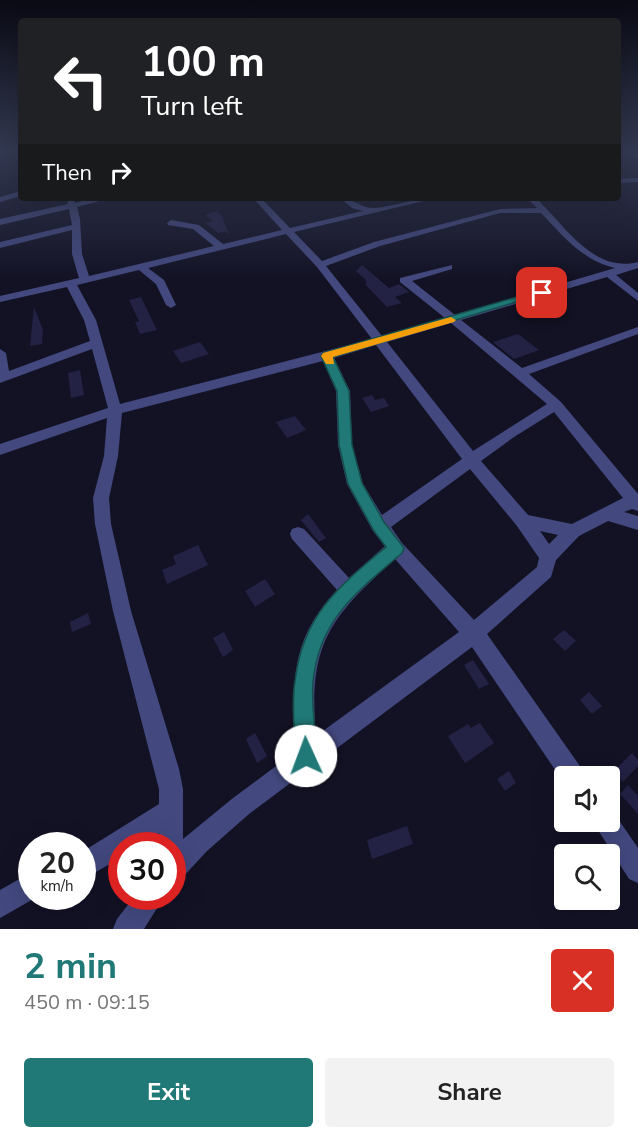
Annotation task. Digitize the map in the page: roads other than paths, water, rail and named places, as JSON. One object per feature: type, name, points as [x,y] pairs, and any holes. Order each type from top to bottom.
[{"type":"street","points":[[0,200],[18,194]]},
{"type":"street","points":[[263,201],[286,230],[320,265],[471,459],[523,521],[548,557]]},
{"type":"street","points":[[340,219],[348,213],[345,201]]},
{"type":"street","points":[[347,201],[372,211]]},
{"type":"street","points":[[0,299],[222,248],[286,230],[418,201]]},
{"type":"street","points":[[320,265],[377,244],[500,211],[522,201]]},
{"type":"street","points":[[533,201],[545,210],[566,236],[585,252],[596,259],[633,267]]},
{"type":"street","points":[[0,222],[72,202],[77,254],[85,281]]},
{"type":"street","points":[[500,211],[545,210]]},
{"type":"street","points":[[171,223],[196,227],[222,248]]},
{"type":"street","points":[[0,245],[30,236],[76,227]]},
{"type":"street","points":[[141,267],[160,282],[171,305]]},
{"type":"street","points":[[186,855],[241,806],[474,633],[545,571],[548,557],[573,531],[606,514],[636,503],[556,405],[520,373],[404,280],[450,267]]},
{"type":"street","points":[[0,450],[115,410],[327,356],[633,267]]},
{"type":"street","points":[[609,274],[638,298]]},
{"type":"street","points":[[71,284],[90,320],[115,410],[111,456],[101,498],[103,524],[122,611],[167,769],[172,810],[171,832]]},
{"type":"street","points":[[520,373],[638,330]]},
{"type":"street","points":[[0,353],[2,379],[96,344]]},
{"type":"street","points":[[327,356],[343,391],[345,445],[355,484],[379,526],[442,602],[474,633],[566,766]]},
{"type":"street","points":[[379,526],[471,459],[556,405]]},
{"type":"street","points":[[536,417],[574,426]]},
{"type":"street","points":[[606,514],[638,523]]},
{"type":"street","points":[[523,521],[573,531]]},
{"type":"street","points":[[298,534],[348,589]]},
{"type":"street","points":[[306,756],[304,684],[308,657],[322,620],[348,589],[396,548]]},
{"type":"street","points":[[96,858],[172,810]]},
{"type":"street","points":[[612,832],[638,870]]},
{"type":"street","points":[[0,905],[18,894]]},
{"type":"street","points":[[127,929],[141,910]]}]
